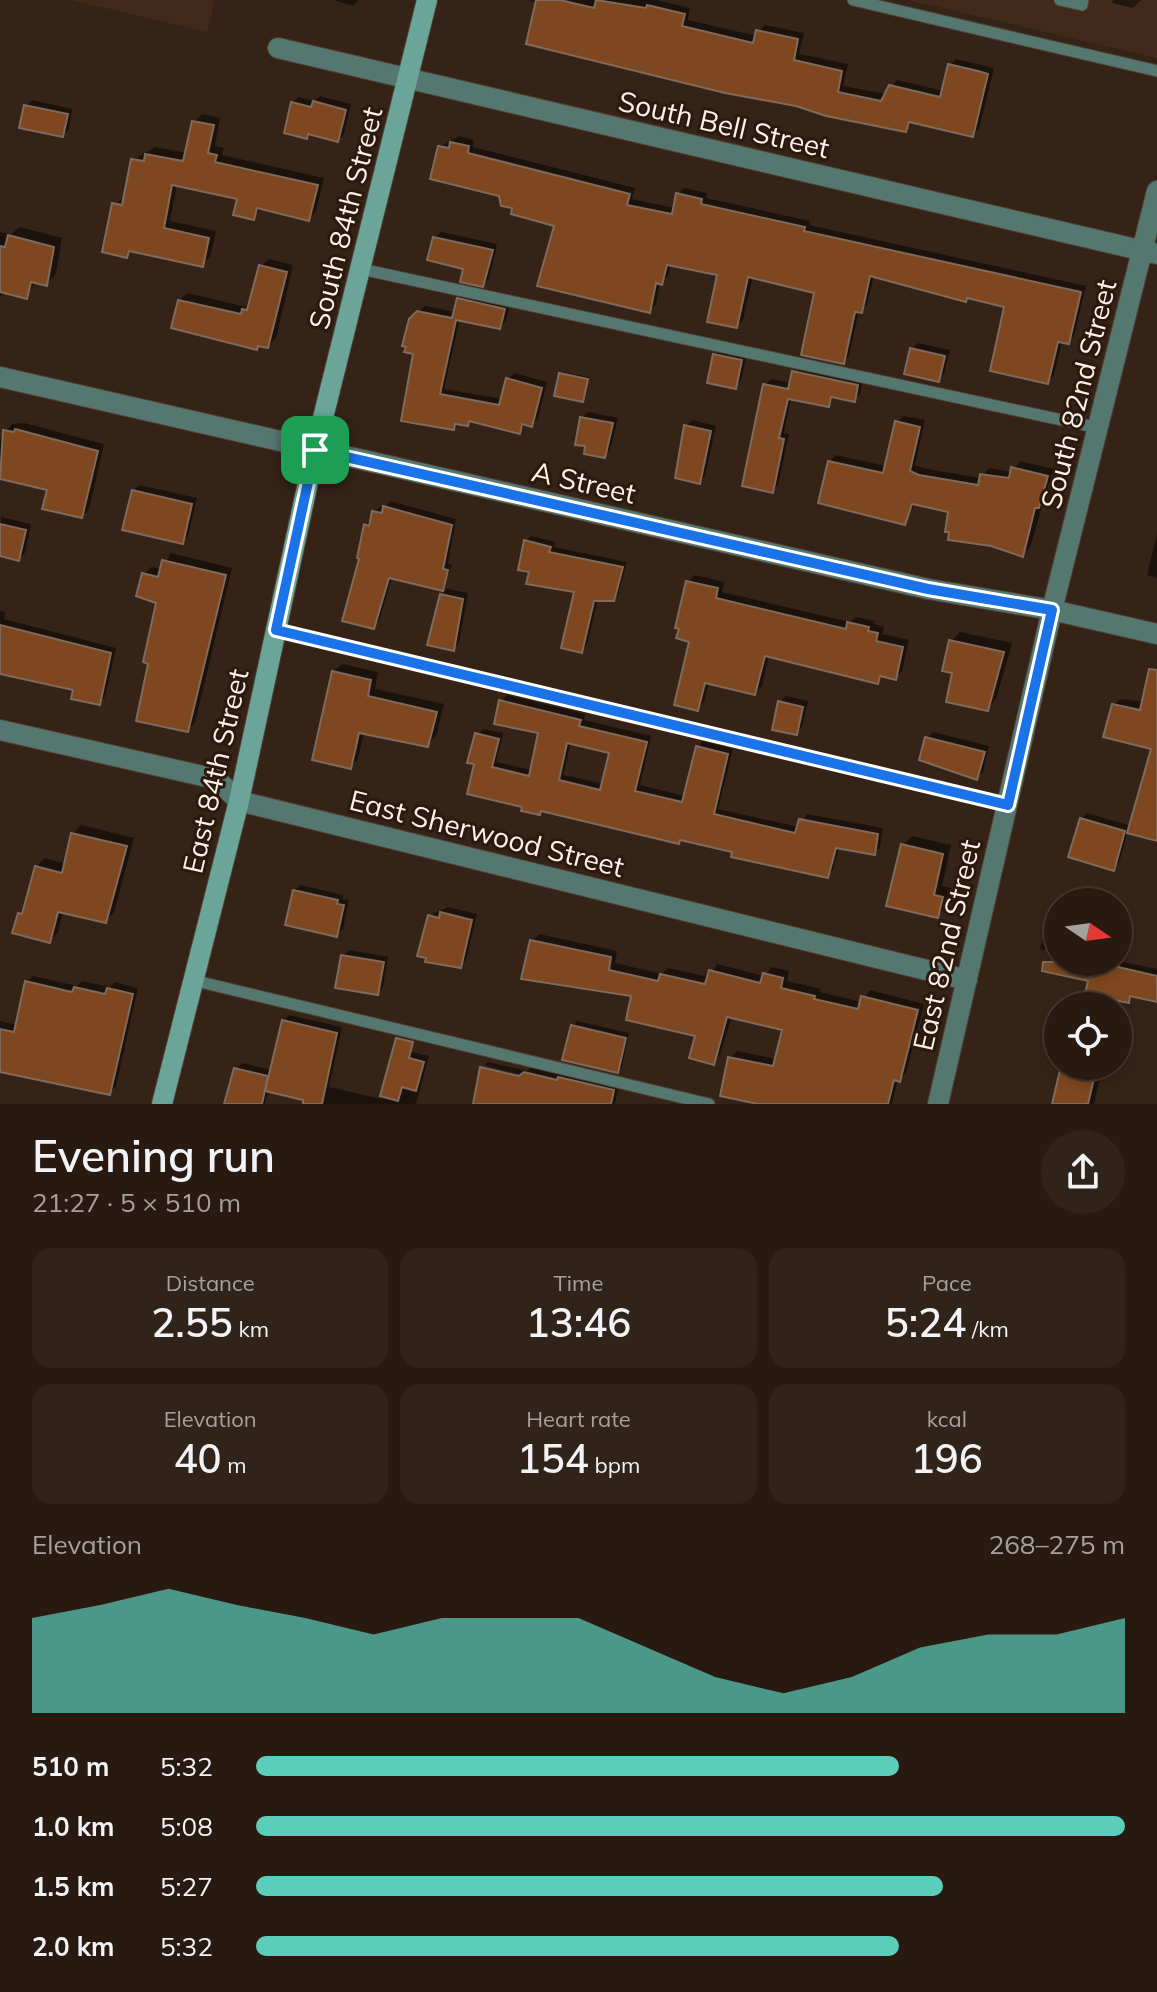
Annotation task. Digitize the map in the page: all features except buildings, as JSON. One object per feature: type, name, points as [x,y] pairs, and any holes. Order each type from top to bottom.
[{"type":"street","name":"South 84th Street","points":[[315,450],[427,0]]},
{"type":"street","name":"South Bell Street","points":[[278,48],[1150,252]]},
{"type":"street","name":"South 82nd Street","points":[[1052,610],[1099,428],[1150,252],[1157,191]]},
{"type":"street","name":"A Street","points":[[0,377],[928,589],[1052,610],[1157,634]]},
{"type":"street","name":"East 84th Street","points":[[162,1104],[239,801],[315,450]]},
{"type":"street","name":"East 82nd Street","points":[[938,1104],[1052,610]]},
{"type":"street","name":"East Sherwood Street","points":[[0,730],[216,779],[239,801],[967,980]]},
{"type":"lane","points":[[853,0],[1157,71]]},
{"type":"lane","points":[[1060,0],[1082,5],[1083,0]]},
{"type":"lane","points":[[361,269],[1099,428]]},
{"type":"lane","points":[[276,630],[1008,805]]},
{"type":"lane","points":[[192,980],[709,1104]]},
{"type":"shaded area","points":[[71,0],[215,0],[207,32]]},
{"type":"shaded area","points":[[908,0],[1157,0],[1157,58]]},
{"type":"route","points":[[315,450],[928,589],[1025,608],[1052,610],[1008,805],[276,630],[315,450]]}]
